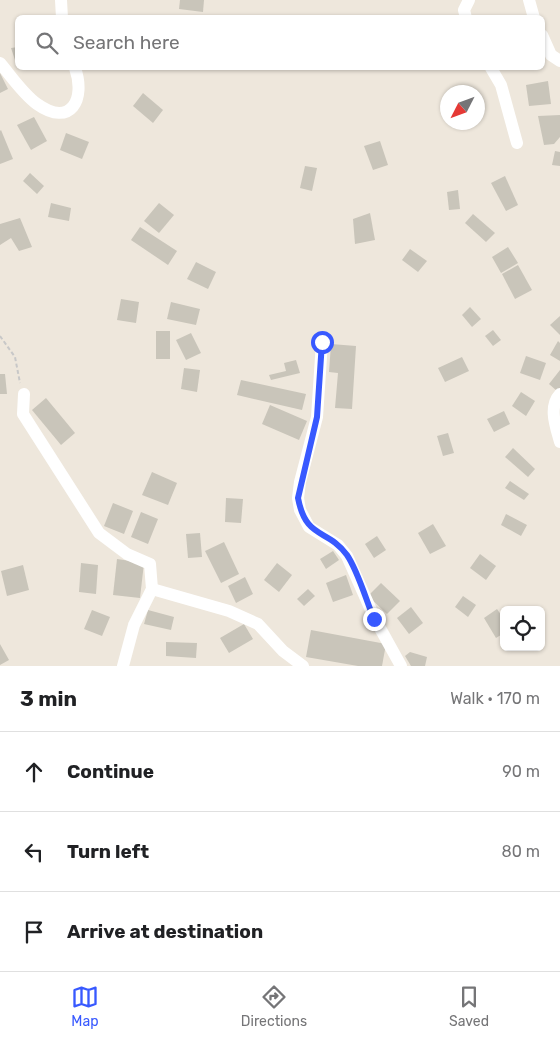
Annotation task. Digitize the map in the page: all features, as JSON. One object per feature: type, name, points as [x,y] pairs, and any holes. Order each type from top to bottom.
[{"type":"street","points":[[61,0],[62,15]]},
{"type":"street","points":[[465,15],[464,10],[469,0]]},
{"type":"street","points":[[529,0],[533,15]]},
{"type":"street","points":[[545,42],[551,55],[560,61]]},
{"type":"street","points":[[0,63],[37,104],[58,113],[68,112],[76,104],[80,82],[76,70]]},
{"type":"street","points":[[492,70],[502,85],[517,143]]},
{"type":"street","points":[[322,342],[317,417],[300,482],[298,498],[300,510],[309,527],[338,545],[348,556],[374,619],[401,666]]},
{"type":"street","points":[[24,394],[23,414],[99,533],[127,554],[150,564],[152,588],[134,625],[123,666]]},
{"type":"street","points":[[560,394],[555,399],[554,415],[560,442]]},
{"type":"street","points":[[152,588],[229,611],[258,624],[282,651],[302,666]]},
{"type":"path","points":[[0,336],[15,357],[17,377],[24,394]]},
{"type":"building","points":[[180,0],[204,0],[203,12],[179,9]]},
{"type":"building","points":[[15,47],[15,60],[11,48]]},
{"type":"building","points":[[0,73],[8,89],[0,93]]},
{"type":"building","points":[[548,81],[551,104],[529,106],[526,85]]},
{"type":"building","points":[[143,93],[163,110],[153,123],[133,106]]},
{"type":"building","points":[[560,115],[560,137],[554,144],[544,145],[538,116]]},
{"type":"building","points":[[34,117],[47,141],[31,150],[17,125]]},
{"type":"building","points":[[0,131],[13,159],[0,164]]},
{"type":"building","points":[[66,133],[89,142],[82,159],[60,150]]},
{"type":"building","points":[[380,141],[388,165],[373,170],[364,146]]},
{"type":"building","points":[[555,151],[560,152],[560,166],[552,165]]},
{"type":"building","points":[[305,166],[317,168],[312,191],[300,188]]},
{"type":"building","points":[[30,173],[44,186],[37,194],[23,181]]},
{"type":"building","points":[[505,176],[518,205],[506,211],[491,183]]},
{"type":"building","points":[[458,190],[460,209],[449,210],[447,192]]},
{"type":"building","points":[[51,203],[71,208],[69,221],[48,217]]},
{"type":"building","points":[[159,203],[174,215],[159,233],[144,221]]},
{"type":"building","points":[[370,213],[375,240],[355,244],[353,219]]},
{"type":"building","points":[[473,214],[495,233],[486,242],[465,223]]},
{"type":"building","points":[[20,218],[32,247],[19,251],[11,238],[0,245],[0,224]]},
{"type":"building","points":[[140,227],[177,251],[168,265],[131,240]]},
{"type":"building","points":[[508,247],[518,263],[501,273],[492,257]]},
{"type":"building","points":[[410,249],[427,261],[418,272],[402,260]]},
{"type":"building","points":[[196,262],[216,272],[208,289],[187,279]]},
{"type":"building","points":[[518,265],[532,290],[515,299],[502,274]]},
{"type":"building","points":[[121,299],[139,302],[136,323],[117,320]]},
{"type":"building","points":[[171,302],[200,309],[196,325],[167,319]]},
{"type":"building","points":[[470,307],[481,319],[472,327],[462,315]]},
{"type":"building","points":[[560,316],[560,335],[550,325]]},
{"type":"building","points":[[493,330],[501,340],[493,346],[485,336]]},
{"type":"building","points":[[156,331],[170,331],[170,359],[156,359]]},
{"type":"building","points":[[191,333],[201,353],[186,360],[176,340]]},
{"type":"building","points":[[558,341],[560,343],[560,361],[550,355]]},
{"type":"building","points":[[331,344],[356,346],[352,409],[335,408],[338,373],[329,372]]},
{"type":"building","points":[[526,356],[546,363],[540,380],[520,373]]},
{"type":"building","points":[[462,357],[469,371],[445,382],[438,368]]},
{"type":"building","points":[[296,360],[300,373],[271,380],[269,375],[286,371],[284,363]]},
{"type":"building","points":[[184,368],[200,370],[197,392],[181,389]]},
{"type":"building","points":[[560,370],[560,388],[557,391],[549,384]]},
{"type":"building","points":[[0,374],[5,374],[7,394],[0,394]]},
{"type":"building","points":[[241,380],[306,394],[302,410],[237,395]]},
{"type":"building","points":[[521,392],[535,401],[526,416],[512,406]]},
{"type":"building","points":[[46,398],[75,433],[61,445],[32,410]]},
{"type":"building","points":[[270,405],[307,421],[299,440],[262,424]]},
{"type":"building","points":[[504,411],[510,424],[494,432],[487,419]]},
{"type":"building","points":[[448,433],[454,453],[443,456],[437,436]]},
{"type":"building","points":[[513,448],[535,469],[528,477],[505,457]]},
{"type":"building","points":[[152,472],[177,483],[168,505],[142,495]]},
{"type":"building","points":[[510,481],[529,494],[524,500],[505,488]]},
{"type":"building","points":[[226,498],[243,499],[241,523],[225,522]]},
{"type":"building","points":[[113,503],[133,511],[124,534],[104,526]]},
{"type":"building","points":[[141,512],[158,519],[148,544],[131,537]]},
{"type":"building","points":[[506,514],[527,525],[521,536],[501,525]]},
{"type":"building","points":[[433,524],[446,546],[430,554],[418,533]]},
{"type":"building","points":[[200,533],[202,557],[188,558],[186,534]]},
{"type":"building","points":[[377,536],[386,550],[374,558],[365,544]]},
{"type":"building","points":[[224,542],[239,574],[221,583],[205,551]]},
{"type":"building","points":[[333,551],[339,560],[326,569],[320,559]]},
{"type":"building","points":[[480,554],[496,566],[486,580],[470,568]]},
{"type":"building","points":[[117,559],[144,563],[140,598],[113,595]]},
{"type":"building","points":[[81,563],[98,565],[96,594],[79,592]]},
{"type":"building","points":[[277,563],[292,575],[279,592],[264,580]]},
{"type":"building","points":[[23,565],[29,590],[7,596],[1,571]]},
{"type":"building","points":[[346,575],[353,595],[333,602],[326,583]]},
{"type":"building","points":[[245,577],[253,594],[236,603],[228,586]]},
{"type":"building","points":[[381,583],[400,601],[387,614],[368,596]]},
{"type":"building","points":[[308,589],[315,596],[304,606],[297,599]]},
{"type":"building","points":[[463,596],[476,605],[468,617],[455,607]]},
{"type":"building","points":[[411,607],[423,623],[409,634],[397,618]]},
{"type":"building","points":[[497,609],[500,613],[500,636],[496,638],[484,618]]},
{"type":"building","points":[[92,610],[110,617],[102,636],[84,629]]},
{"type":"building","points":[[148,610],[174,617],[171,630],[144,624]]},
{"type":"building","points":[[244,624],[253,639],[229,653],[220,638]]},
{"type":"building","points":[[311,630],[386,644],[382,666],[358,666],[306,657]]},
{"type":"building","points":[[166,642],[197,643],[196,658],[166,656]]},
{"type":"building","points":[[0,644],[9,660],[0,665]]},
{"type":"building","points":[[410,652],[427,657],[425,666],[411,666],[405,656]]},
{"type":"route","points":[[322,342],[317,417],[300,482],[298,498],[300,510],[309,527],[338,545],[348,556],[374,619]]}]
